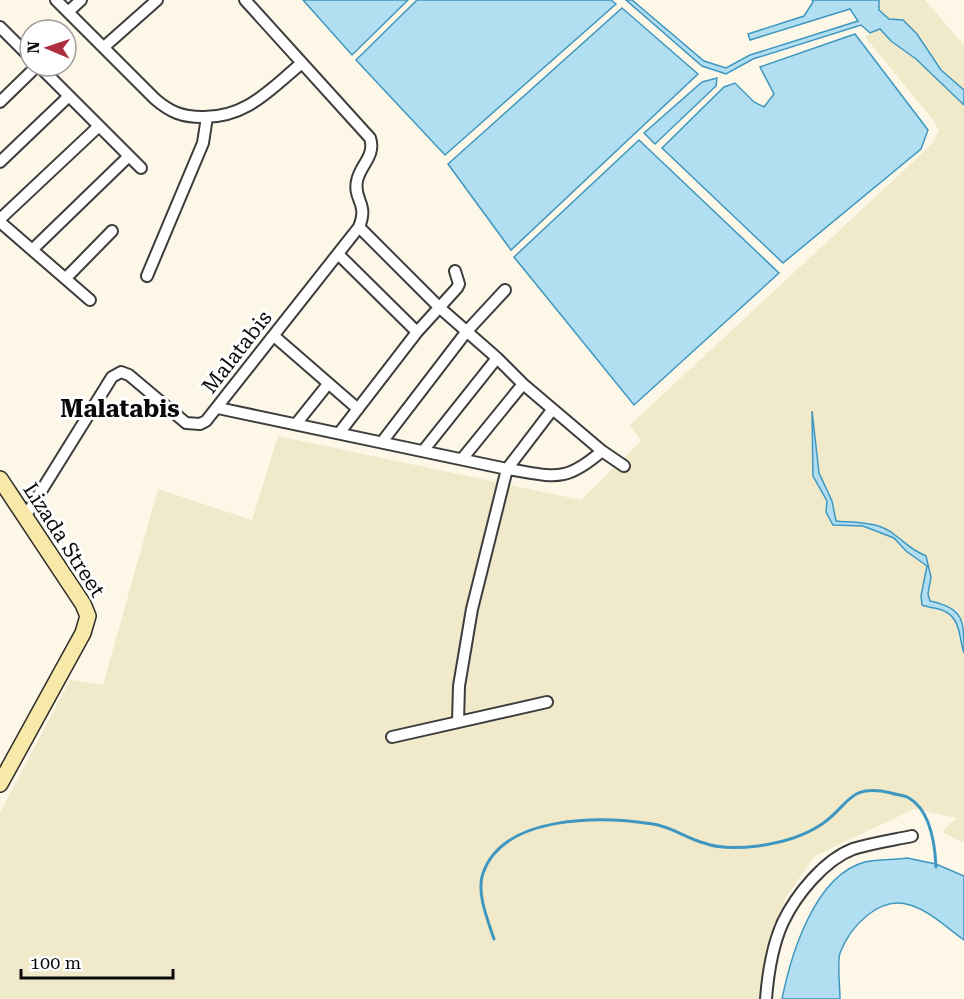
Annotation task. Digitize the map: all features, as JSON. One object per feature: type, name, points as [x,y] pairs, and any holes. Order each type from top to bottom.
[{"type":"street","points":[[56,0],[167,109],[177,114],[207,117],[234,114],[254,103],[303,63]]},
{"type":"street","points":[[68,12],[81,0]]},
{"type":"street","points":[[104,47],[157,0]]},
{"type":"street","points":[[245,0],[370,138],[372,149],[357,181],[357,192],[363,207],[359,227],[440,308],[523,384],[602,451],[624,466]]},
{"type":"street","points":[[2,34],[18,47]]},
{"type":"street","points":[[0,102],[25,78]]},
{"type":"street","points":[[50,78],[141,168]]},
{"type":"street","points":[[0,162],[69,96]]},
{"type":"street","points":[[147,276],[203,143],[207,117]]},
{"type":"street","points":[[90,300],[0,220],[99,126]]},
{"type":"street","points":[[33,249],[129,156]]},
{"type":"street","name":"Malatabis","points":[[25,517],[116,373],[129,375],[186,423],[200,424],[206,421],[359,227]]},
{"type":"street","points":[[66,278],[112,231]]},
{"type":"street","points":[[338,254],[417,332]]},
{"type":"street","points":[[340,432],[417,332],[459,284],[455,271]]},
{"type":"street","points":[[382,442],[467,331],[505,290]]},
{"type":"street","points":[[274,336],[358,409]]},
{"type":"street","points":[[423,451],[497,358]]},
{"type":"street","points":[[296,424],[328,384]]},
{"type":"street","points":[[462,459],[523,384]]},
{"type":"street","points":[[218,408],[507,469],[561,476],[582,468],[602,451]]},
{"type":"street","points":[[458,722],[459,686],[472,609],[507,469],[552,410]]},
{"type":"street","name":"Lizada Street","points":[[0,479],[74,589],[87,610],[88,616],[83,633],[0,784]]},
{"type":"street","points":[[392,737],[547,702]]},
{"type":"street","points":[[766,999],[773,953],[783,921],[800,895],[824,866],[851,850],[912,836]]},
{"type":"shaded area","points":[[879,0],[925,0],[964,45],[964,90],[941,70],[917,34],[903,20],[889,19],[879,10]]},
{"type":"shaded area","points":[[880,29],[891,41],[916,59],[964,105],[964,625],[957,610],[931,601],[928,594],[931,576],[926,556],[911,550],[894,533],[870,522],[836,521],[832,501],[819,473],[813,420],[813,476],[827,501],[826,512],[833,525],[863,526],[894,538],[906,551],[927,566],[921,596],[934,610],[946,612],[958,625],[959,639],[964,653],[964,843],[942,832],[956,818],[914,809],[815,856],[786,897],[768,945],[762,999],[0,999],[0,813],[70,680],[103,685],[158,489],[252,520],[278,436],[581,500],[641,441],[630,425],[931,145],[939,131],[934,121],[865,37]]},
{"type":"water","points":[[303,0],[408,0],[352,55]]},
{"type":"water","points":[[417,0],[611,0],[616,4],[445,155],[356,60]]},
{"type":"water","points":[[626,0],[632,0],[704,61],[726,68],[750,55],[858,21],[850,9],[750,40],[748,34],[804,16],[812,0],[879,0],[879,10],[889,19],[903,20],[917,34],[941,70],[964,90],[964,105],[916,59],[891,41],[880,29],[870,33],[861,25],[753,59],[726,74],[702,66]]},
{"type":"water","points":[[622,8],[698,74],[511,250],[448,164]]},
{"type":"water","points":[[855,34],[928,130],[921,149],[783,263],[662,148],[724,87],[735,83],[754,102],[764,107],[774,94],[760,67]]},
{"type":"water","points":[[717,78],[716,86],[655,144],[644,133],[702,82]]},
{"type":"water","points":[[639,140],[779,273],[634,405],[514,257]]},
{"type":"water","points":[[812,411],[819,473],[832,501],[836,521],[867,523],[882,527],[926,556],[931,577],[928,594],[930,601],[950,607],[960,617],[964,653],[957,625],[951,615],[922,605],[921,596],[927,566],[906,551],[894,538],[863,526],[833,525],[826,512],[827,501],[813,476]]},
{"type":"water","points":[[907,858],[936,864],[964,876],[964,940],[917,908],[899,903],[887,905],[877,909],[858,924],[840,953],[840,999],[782,999],[792,960],[808,918],[832,883],[847,870],[865,862]]},
{"type":"waterway","points":[[494,939],[482,897],[483,873],[494,854],[511,839],[533,829],[557,823],[582,820],[632,821],[660,825],[710,845],[731,848],[751,847],[799,836],[822,824],[858,793],[877,791],[907,797],[922,811],[933,838],[936,867]]},
{"type":"district","name":"Malatabis","points":[[120,409]]}]
